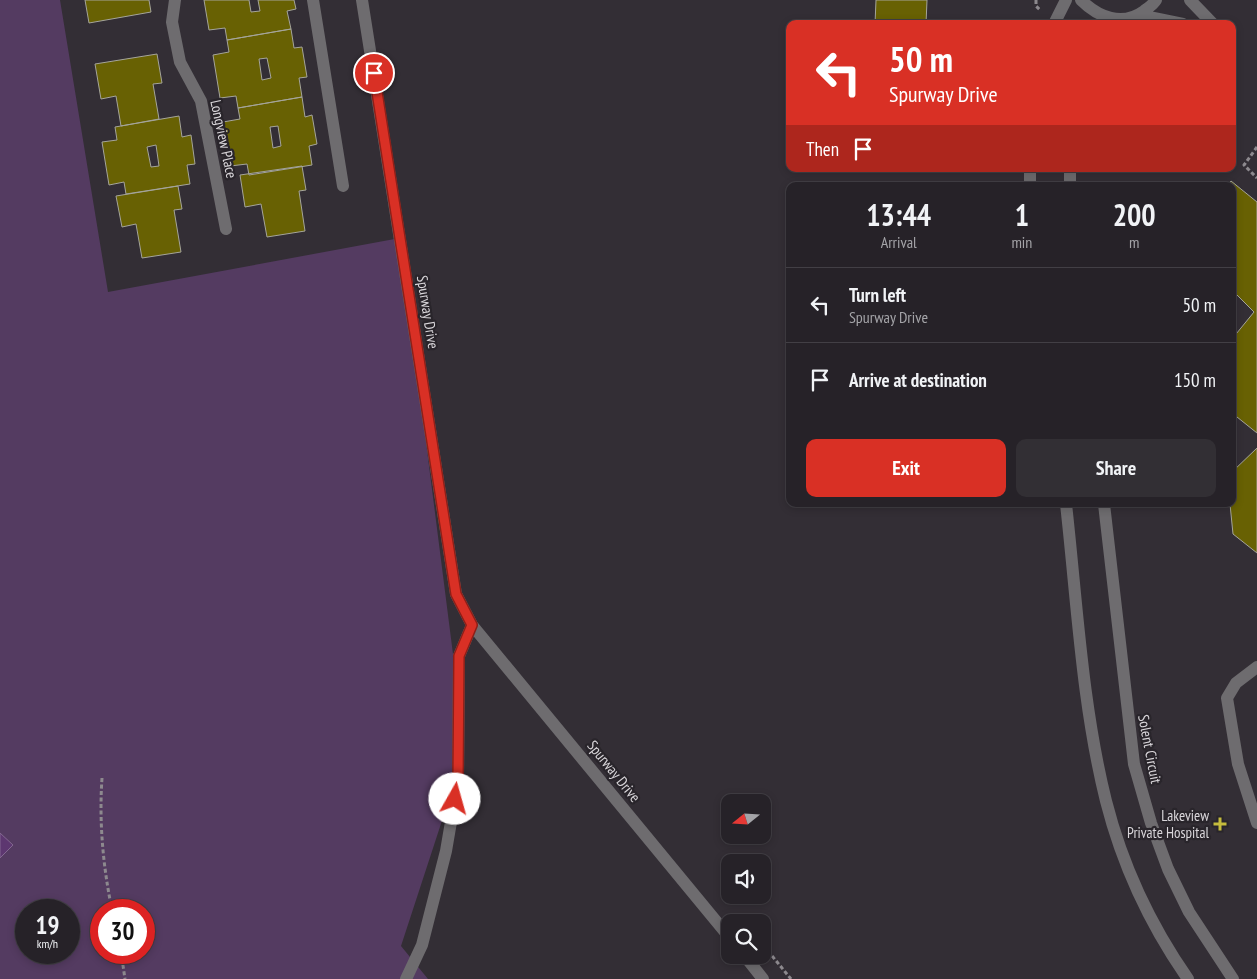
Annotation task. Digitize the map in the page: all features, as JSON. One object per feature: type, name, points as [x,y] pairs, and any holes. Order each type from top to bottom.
[{"type":"street","name":"Longview Place","points":[[174,0],[172,22],[180,62],[201,101],[226,229]]},
{"type":"street","points":[[313,0],[343,186]]},
{"type":"street","name":"Spurway Drive","points":[[362,0],[456,594],[472,625],[721,927]]},
{"type":"street","points":[[1056,20],[1066,0]]},
{"type":"street","points":[[1081,0],[1093,12],[1119,20]]},
{"type":"street","points":[[1126,20],[1139,15],[1156,0]]},
{"type":"street","points":[[1190,0],[1209,20]]},
{"type":"street","points":[[1139,15],[1163,20]]},
{"type":"street","points":[[1066,507],[1091,727],[1106,802],[1129,871],[1149,914],[1188,979]]},
{"type":"street","name":"Solent Circuit","points":[[1104,507],[1134,764],[1150,823],[1168,869],[1189,912],[1233,979]]},
{"type":"street","points":[[406,979],[422,945],[446,851],[458,781],[459,656],[472,625]]},
{"type":"street","points":[[1257,667],[1236,683],[1227,698],[1229,724],[1238,764],[1257,823]]},
{"type":"street","points":[[752,964],[764,979]]},
{"type":"path","points":[[1257,147],[1244,165],[1257,178]]},
{"type":"path","points":[[102,778],[99,816],[110,899]]},
{"type":"path","points":[[771,955],[791,979]]},
{"type":"path","points":[[123,964],[125,979]]},
{"type":"shaded area","points":[[0,0],[60,0],[108,292],[400,238],[454,662],[453,787],[401,946],[428,979],[0,979]]},
{"type":"shaded area","points":[[0,833],[13,845],[0,858]]},
{"type":"building","points":[[85,0],[149,0],[151,12],[89,23]]},
{"type":"building","points":[[204,0],[249,0],[251,12],[260,11],[258,0],[294,0],[296,9],[287,11],[291,29],[227,40],[225,28],[209,30]]},
{"type":"building","points":[[876,0],[927,0],[926,20],[875,20]]},
{"type":"building","points":[[291,29],[294,48],[302,47],[307,77],[299,78],[302,97],[238,108],[236,96],[220,98],[213,55],[229,52],[227,40]],"holes":[[[267,58],[271,78],[262,80],[259,59]]]},
{"type":"building","points":[[157,54],[162,83],[153,84],[159,119],[121,126],[116,96],[101,99],[95,64]]},
{"type":"building","points":[[302,97],[305,117],[312,115],[317,144],[309,146],[312,165],[249,175],[247,164],[230,166],[223,122],[240,119],[238,108]],"holes":[[[278,126],[281,146],[273,148],[270,127]]]},
{"type":"building","points":[[179,116],[182,137],[191,135],[195,164],[187,165],[190,184],[126,194],[124,182],[109,185],[102,142],[117,140],[115,127]],"holes":[[[156,145],[159,166],[151,167],[147,147]]]},
{"type":"building","points":[[302,166],[306,190],[299,191],[305,231],[267,237],[261,204],[245,207],[240,175]]},
{"type":"building","points":[[1236,185],[1257,202],[1257,433],[1236,416],[1236,334],[1254,312],[1236,294]]},
{"type":"building","points":[[178,186],[182,209],[174,210],[181,252],[142,258],[136,224],[122,227],[116,196]]},
{"type":"building","points":[[1257,448],[1257,553],[1233,534],[1230,507],[1236,507],[1236,468]]},
{"type":"place","name":"Lakeview Private Hospital","points":[[1220,824]]},
{"type":"route","points":[[374,73],[456,594],[472,625],[459,656],[458,781],[455,799]]}]
